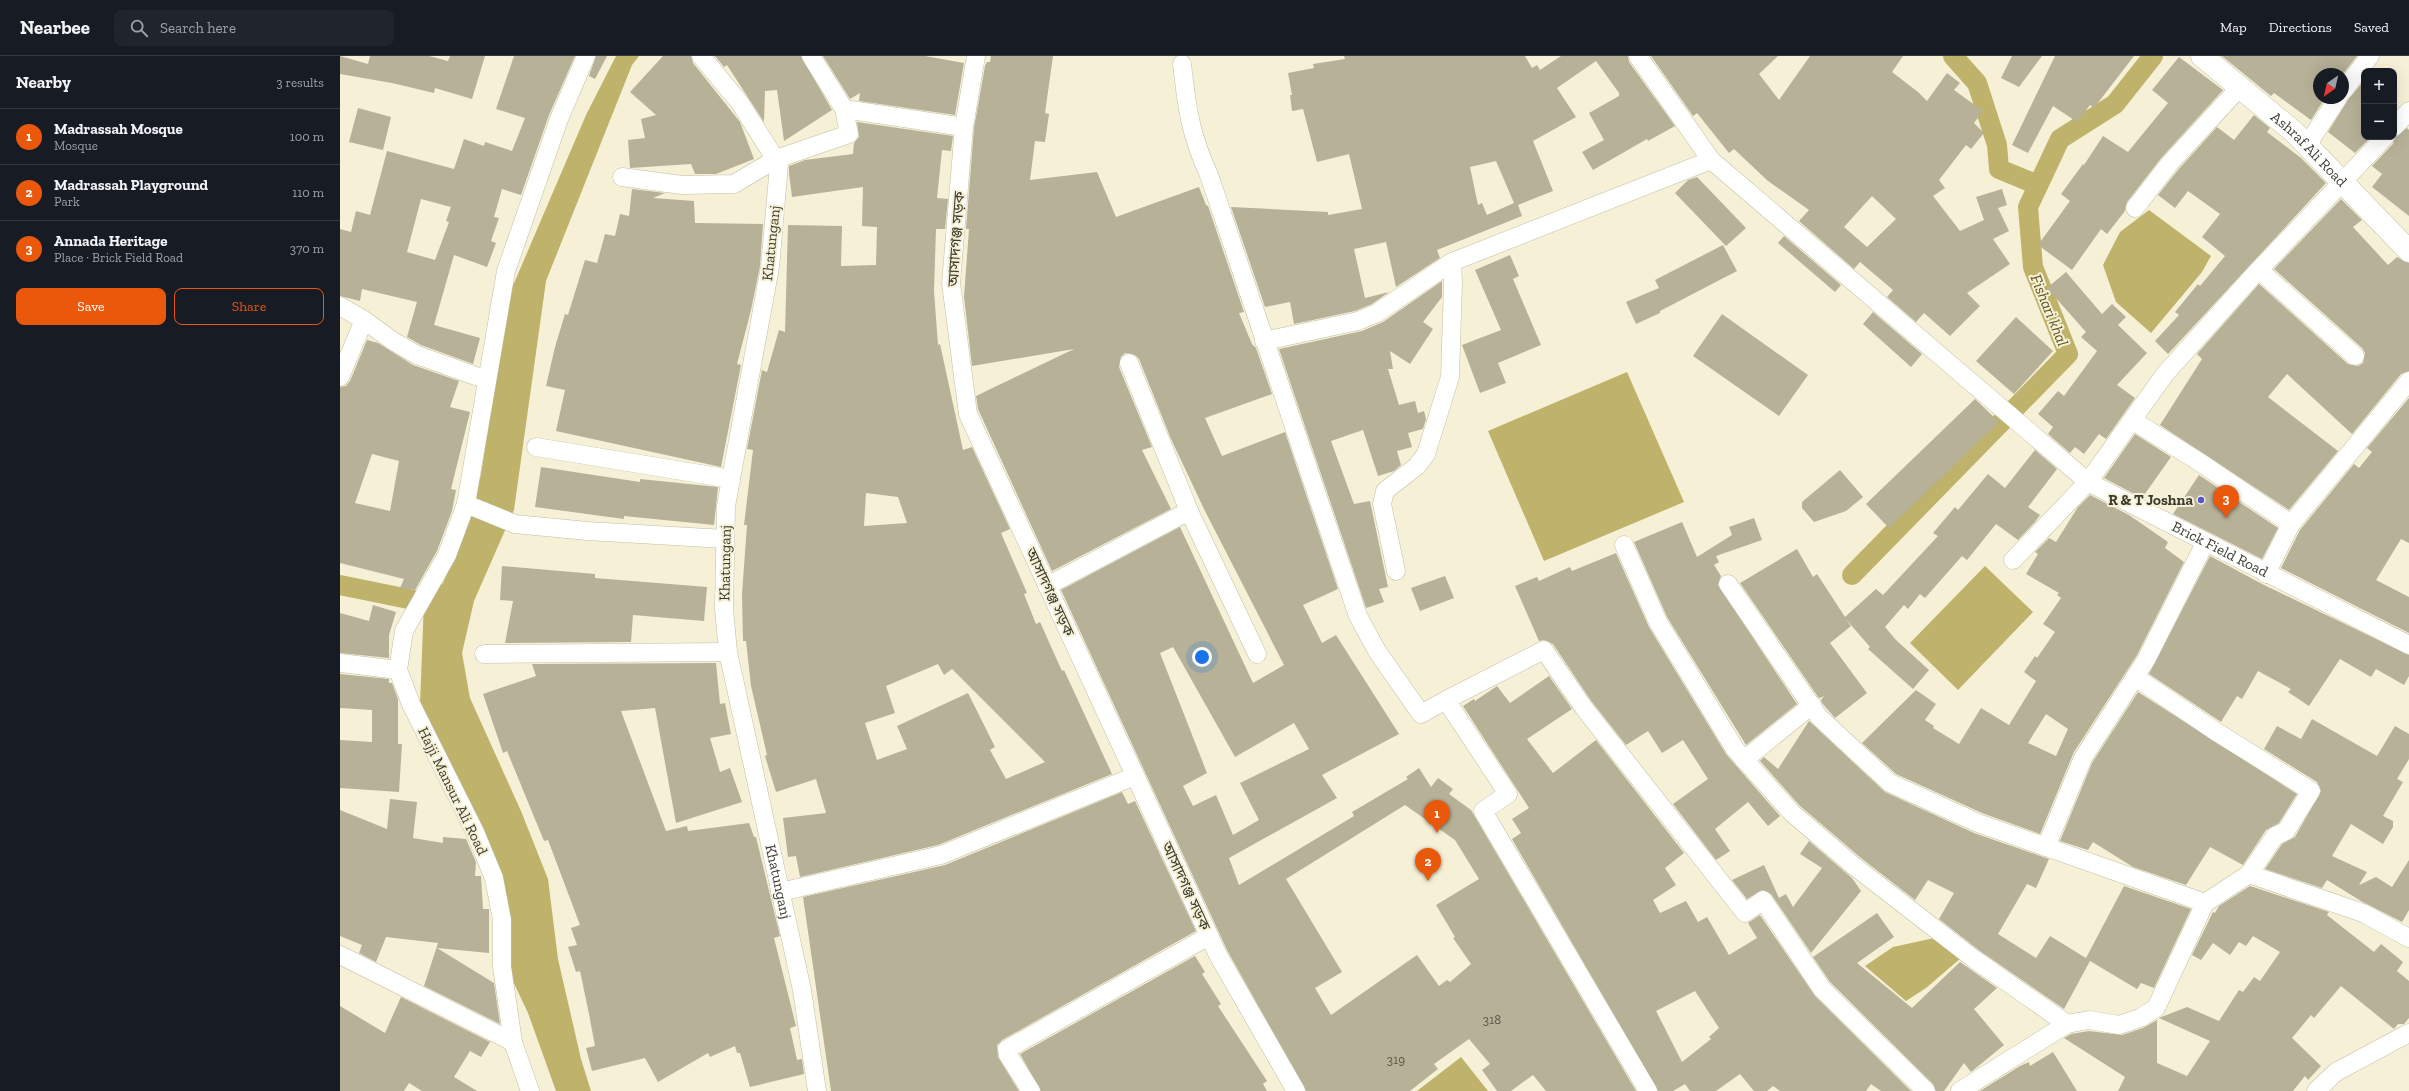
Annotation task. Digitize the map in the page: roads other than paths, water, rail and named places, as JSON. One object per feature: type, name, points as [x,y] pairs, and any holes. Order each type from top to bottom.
[{"type":"main road","name":"Ashraf Ali Road","points":[[2202,56],[2294,132],[2409,251]]},
{"type":"street","name":"Hajji Mansur Ali Road","points":[[530,1091],[513,1042],[502,967],[502,920],[494,878],[475,832],[411,704],[398,670],[404,631],[447,555],[466,504],[506,271],[559,119],[586,56]]},
{"type":"street","name":"Khatunganj","points":[[701,56],[740,103],[779,165],[770,268],[726,506],[724,609],[728,652],[802,990],[817,1091]]},
{"type":"street","points":[[622,177],[682,185],[734,184],[776,159],[849,134],[844,109],[811,56]]},
{"type":"street","name":"আসাদগঞ্জ সড়ক","points":[[976,56],[964,127],[951,283],[968,414],[1218,956],[1296,1091]]},
{"type":"street","name":"Brick Field Road","points":[[1638,56],[1711,160],[2088,482],[2266,574],[2409,645]]},
{"type":"street","points":[[2349,83],[2370,56]]},
{"type":"street","points":[[1182,64],[1188,119],[1192,132],[1358,616],[1377,651],[1421,714],[1544,650],[1584,708],[1744,913],[1762,900],[1822,989],[1926,1091]]},
{"type":"street","points":[[2135,208],[2170,163],[2240,87]]},
{"type":"street","points":[[2307,145],[2334,104]]},
{"type":"street","points":[[844,109],[964,127]]},
{"type":"street","points":[[2397,124],[2409,111]]},
{"type":"street","points":[[2013,560],[2088,482],[2165,374],[2259,270],[2382,140]]},
{"type":"street","points":[[1264,341],[1358,321],[1377,313],[1452,262],[1711,160]]},
{"type":"street","points":[[1396,571],[1382,504],[1385,491],[1417,466],[1426,454],[1450,377],[1453,283],[1452,262]]},
{"type":"street","points":[[2259,270],[2355,356]]},
{"type":"street","points":[[340,306],[364,320],[392,341],[418,355],[487,380]]},
{"type":"street","points":[[340,377],[364,320]]},
{"type":"street","points":[[1129,364],[1189,511],[1256,654]]},
{"type":"street","points":[[2266,574],[2291,524],[2407,387]]},
{"type":"street","points":[[2132,420],[2201,463],[2291,524]]},
{"type":"street","points":[[536,447],[731,479]]},
{"type":"street","points":[[466,504],[515,524],[587,531],[725,539]]},
{"type":"street","points":[[1047,586],[1189,511]]},
{"type":"street","points":[[2046,847],[2084,758],[2146,660],[2205,543]]},
{"type":"street","points":[[1624,545],[1658,622],[1734,749],[1792,813],[1854,866],[1974,959],[2067,1024]]},
{"type":"street","points":[[1728,584],[1819,716],[1890,783],[1978,823],[2204,903]]},
{"type":"street","points":[[484,654],[728,652]]},
{"type":"street","points":[[340,663],[398,670]]},
{"type":"street","points":[[1960,1091],[2067,1024],[2089,1020],[2120,1025],[2140,1018],[2156,1008],[2204,903],[2249,874],[2275,836],[2286,831],[2311,791],[2214,731],[2135,677]]},
{"type":"street","points":[[1446,700],[1508,794],[1483,811],[1648,1091]]},
{"type":"street","points":[[1744,760],[1812,705]]},
{"type":"street","points":[[780,892],[941,855],[1135,776]]},
{"type":"street","points":[[2249,874],[2363,913],[2409,938]]},
{"type":"street","points":[[1031,1091],[1008,1055],[1006,1049],[1209,936]]},
{"type":"street","points":[[340,955],[513,1042]]},
{"type":"street","points":[[2316,1091],[2336,1072],[2409,1033]]},
{"type":"waterway","points":[[1953,56],[1977,83],[1997,145],[1999,169],[2038,185]]},
{"type":"waterway","name":"Fishari khal","points":[[1852,575],[2068,354],[2033,267],[2028,207],[2060,139],[2115,104],[2153,56]]},
{"type":"waterway","points":[[340,585],[438,605]]},
{"type":"place","name":"R & T Joshna","points":[[2201,500]]},
{"type":"place","name":"Annada Heritage","points":[[2226,518]]},
{"type":"place","name":"Madrassah Mosque","points":[[1437,833]]},
{"type":"place","name":"Madrassah Playground","points":[[1428,881]]}]
